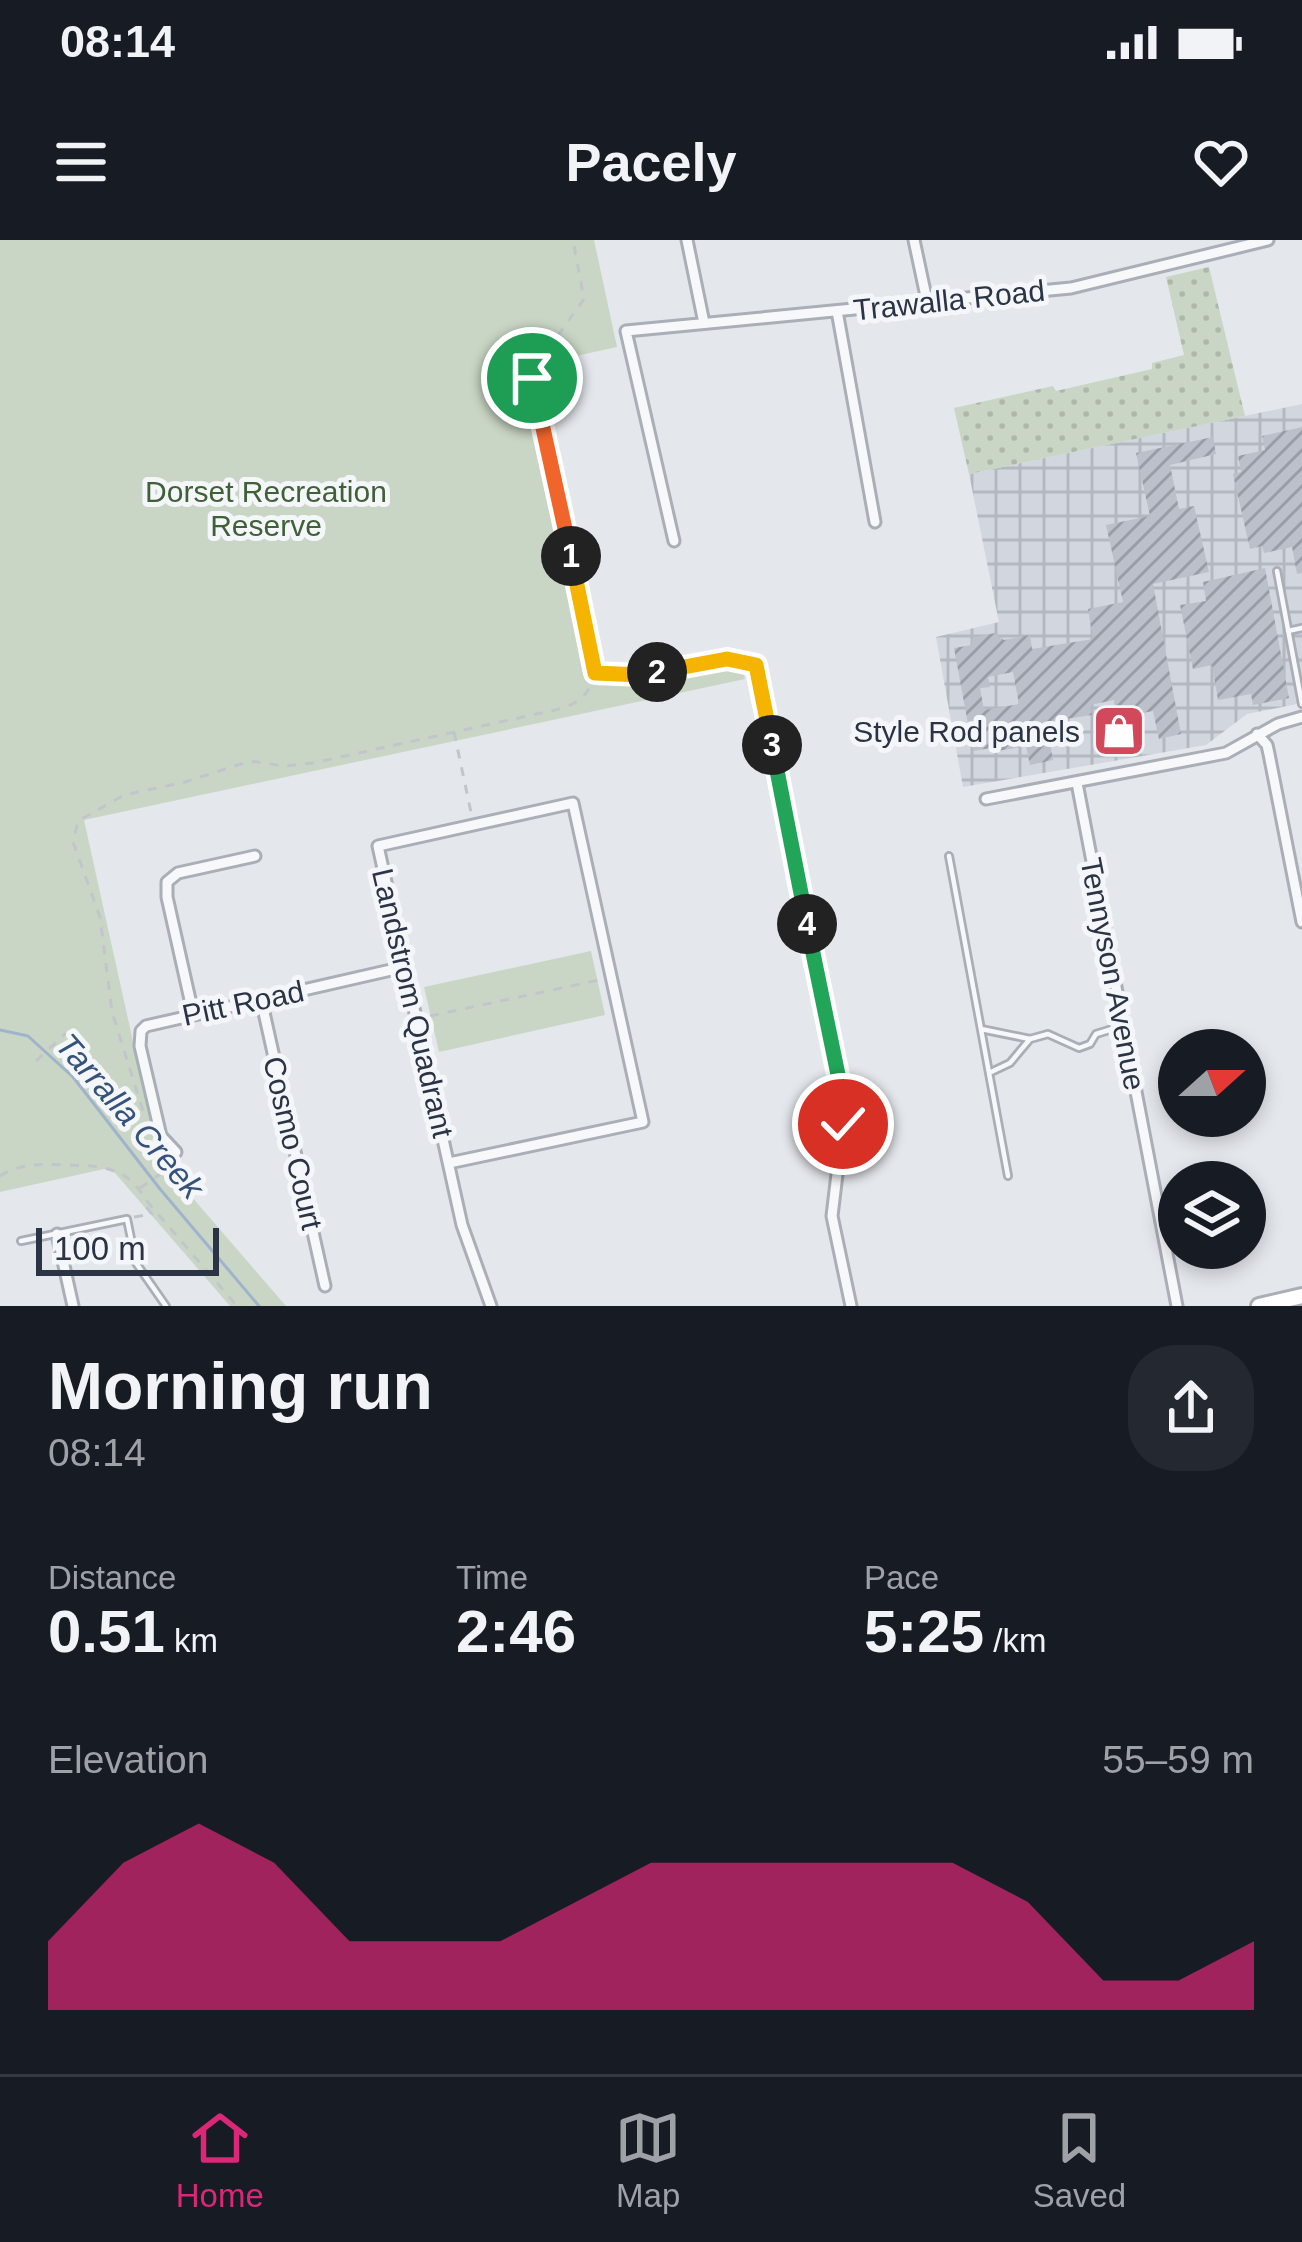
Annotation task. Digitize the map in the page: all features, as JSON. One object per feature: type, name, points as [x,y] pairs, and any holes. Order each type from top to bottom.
[{"type":"main road","points":[[1258,1306],[1302,1296]]},
{"type":"street","points":[[687,240],[704,323]]},
{"type":"street","points":[[914,240],[927,301]]},
{"type":"street","name":"Trawalla Road","points":[[674,541],[626,331],[1071,288],[1268,240]]},
{"type":"street","points":[[837,311],[875,521]]},
{"type":"street","points":[[756,665],[843,1099],[832,1216],[851,1306]]},
{"type":"street","points":[[986,800],[1226,754],[1257,734],[1302,717]]},
{"type":"street","points":[[1257,734],[1267,745],[1302,922]]},
{"type":"street","name":"Tennyson Avenue","points":[[1077,783],[1177,1306]]},
{"type":"street","name":"Landstrom Quadrant","points":[[448,1163],[643,1122],[573,803],[378,846],[404,967],[448,1163],[462,1225],[490,1306]]},
{"type":"street","points":[[193,1013],[167,882],[178,874],[255,856]]},
{"type":"street","name":"Pitt Road","points":[[176,1152],[161,1136],[141,1031],[151,1023],[404,967]]},
{"type":"street","name":"Cosmo Court","points":[[261,999],[325,1286]]},
{"type":"street","points":[[57,1234],[73,1306]]},
{"type":"lane","points":[[1277,571],[1302,704]]},
{"type":"lane","points":[[1288,631],[1302,628]]},
{"type":"lane","points":[[949,856],[1008,1175]]},
{"type":"lane","points":[[981,1029],[1030,1039],[1048,1034],[1078,1048],[1090,1044],[1096,1034],[1122,1026]]},
{"type":"lane","points":[[989,1073],[1010,1063],[1030,1039]]},
{"type":"lane","points":[[21,1241],[127,1219],[136,1262],[166,1306]]},
{"type":"path","points":[[142,1108],[112,1012],[100,917],[73,842],[78,820],[124,795],[250,761],[313,764],[512,721],[577,703],[593,683],[595,673],[532,378],[540,353],[584,299],[573,240]]},
{"type":"path","points":[[595,673],[641,675],[727,659],[756,665]]},
{"type":"path","points":[[454,732],[473,824]]},
{"type":"path","points":[[428,1016],[599,980]]},
{"type":"path","points":[[36,1061],[66,1033]]},
{"type":"path","points":[[140,1188],[162,1173],[148,1130]]},
{"type":"path","points":[[0,1176],[17,1166],[36,1164],[102,1165],[119,1172],[140,1188],[237,1306]]},
{"type":"path","points":[[127,1219],[152,1214],[142,1203],[146,1200]]},
{"type":"shaded area","points":[[1302,404],[1302,703],[1247,714],[1206,745],[963,787],[936,637],[999,622],[969,474]]},
{"type":"green space","name":"Dorset Recreation Reserve","points":[[0,240],[594,240],[617,347],[548,362],[545,388],[604,672],[728,653],[739,658],[745,679],[84,820],[159,1159],[286,1306],[230,1306],[115,1173],[104,1169],[0,1192]]},
{"type":"green space","points":[[1209,267],[1245,416],[969,474],[954,408],[1152,369],[1152,363],[1184,355],[1166,277]]},
{"type":"green space","points":[[591,951],[605,1015],[439,1052],[424,987]]},
{"type":"building","points":[[1302,427],[1302,573],[1297,574],[1292,547],[1264,553],[1262,546],[1250,549],[1233,474],[1241,472],[1238,456],[1265,450],[1262,436]]},
{"type":"building","points":[[1213,437],[1216,454],[1170,465],[1179,509],[1194,506],[1209,572],[1153,584],[1181,734],[1159,739],[1153,711],[1118,718],[1114,700],[1090,705],[1092,715],[1046,722],[1053,760],[1030,765],[1026,746],[973,751],[954,648],[995,633],[1004,640],[1030,635],[1032,649],[1093,639],[1088,609],[1123,602],[1106,525],[1150,516],[1136,453]],"holes":[[[1013,672],[1019,704],[984,710],[980,688],[990,687],[988,677]]]},
{"type":"building","points":[[1265,568],[1289,698],[1253,705],[1251,694],[1218,700],[1212,665],[1193,669],[1180,605],[1206,601],[1203,582]]},
{"type":"waterway","name":"Tarralla Creek","points":[[0,1030],[28,1036],[73,1077],[259,1306]]},
{"type":"place","name":"Style Rod panels","points":[[1119,731]]},
{"type":"route","points":[[532,378],[595,673],[641,675],[727,659],[756,665],[843,1099],[843,1124]]}]
